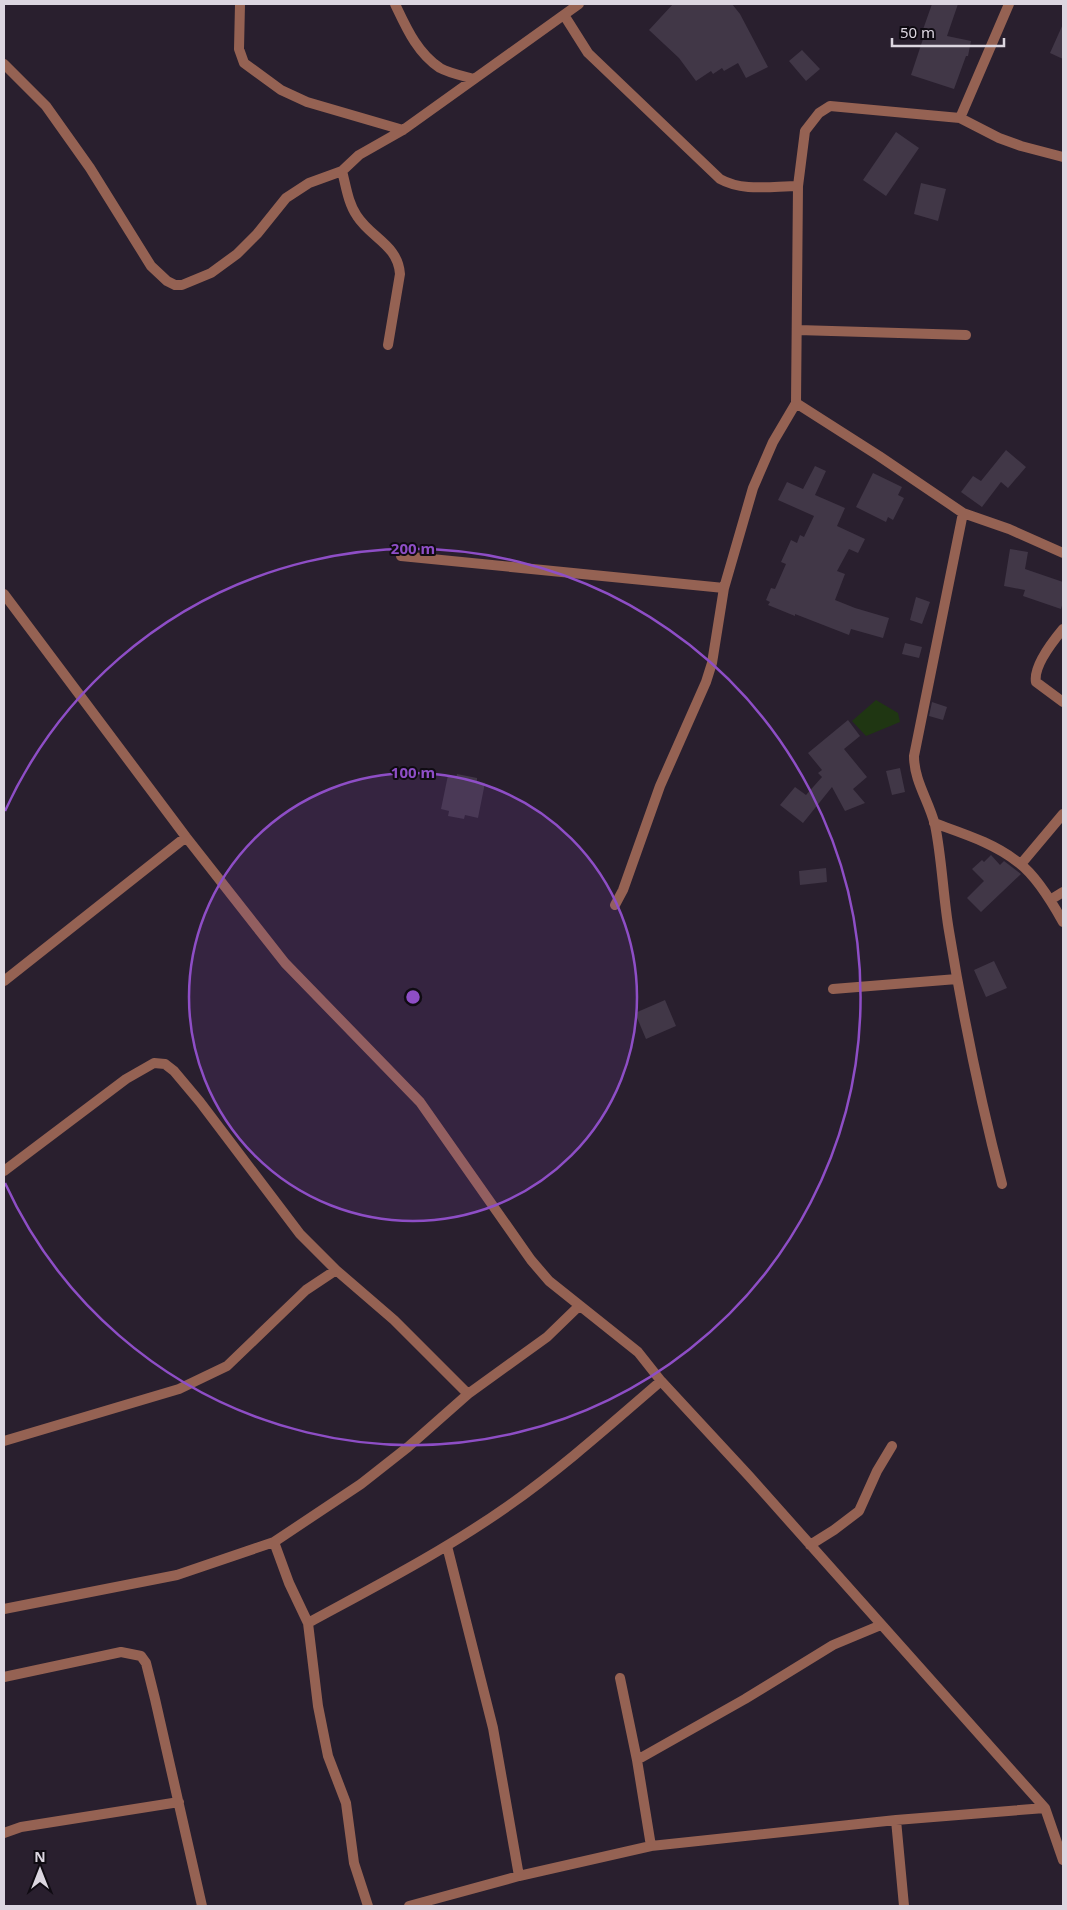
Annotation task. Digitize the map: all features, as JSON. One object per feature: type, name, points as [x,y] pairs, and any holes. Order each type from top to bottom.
[{"type":"street","points":[[240,4],[239,48],[244,63],[281,90],[307,102],[403,130]]},
{"type":"street","points":[[394,4],[411,38],[426,55],[441,68],[474,80]]},
{"type":"street","points":[[4,64],[46,106],[90,168],[151,266],[166,281],[175,285],[182,285],[211,273],[237,254],[257,234],[286,198],[309,183],[342,171],[358,155],[403,130],[579,4]]},
{"type":"street","points":[[960,118],[1009,4]]},
{"type":"street","points":[[564,15],[588,53],[720,179],[730,185],[741,187],[798,186]]},
{"type":"street","points":[[615,905],[623,890],[660,786],[706,682],[712,663],[724,588],[753,488],[774,442],[796,404],[798,186],[805,131],[819,113],[830,106],[960,118],[999,138],[1063,157]]},
{"type":"street","points":[[342,171],[352,207],[358,218],[395,254],[399,263],[400,274],[388,345]]},
{"type":"street","points":[[798,330],[966,335]]},
{"type":"street","points":[[796,404],[879,456],[963,513],[1008,529],[1063,553]]},
{"type":"street","points":[[963,513],[914,756],[916,776],[934,824],[957,979],[978,1088],[1002,1184]]},
{"type":"street","points":[[401,556],[724,588]]},
{"type":"street","points":[[4,594],[186,837],[285,963],[420,1102],[531,1260],[550,1281],[579,1306],[609,1327],[638,1352],[661,1381],[1045,1808],[1063,1860]]},
{"type":"street","points":[[1063,629],[1037,668],[1035,676],[1036,682],[1063,702]]},
{"type":"street","points":[[1021,864],[1063,814]]},
{"type":"street","points":[[934,824],[983,842],[1002,851],[1021,864],[1050,900],[1063,922]]},
{"type":"street","points":[[4,981],[186,837]]},
{"type":"street","points":[[1050,900],[1063,892]]},
{"type":"street","points":[[834,989],[957,979]]},
{"type":"street","points":[[4,1171],[126,1079],[154,1063],[165,1064],[174,1071],[200,1102],[300,1234],[336,1270],[394,1320],[468,1394]]},
{"type":"street","points":[[4,1441],[179,1389],[226,1366],[306,1290],[336,1270]]},
{"type":"street","points":[[4,1609],[178,1575],[274,1542],[361,1484],[408,1448],[468,1394],[531,1350],[579,1306]]},
{"type":"street","points":[[308,1624],[447,1546],[508,1506],[565,1462],[661,1381]]},
{"type":"street","points":[[810,1545],[859,1511],[877,1471],[892,1446]]},
{"type":"street","points":[[274,1542],[289,1583],[308,1624],[318,1706],[328,1756],[346,1803],[354,1863],[368,1906]]},
{"type":"street","points":[[447,1546],[493,1728],[519,1876]]},
{"type":"street","points":[[637,1760],[745,1699],[834,1645],[881,1625]]},
{"type":"street","points":[[4,1677],[121,1652],[141,1656],[146,1663],[202,1906]]},
{"type":"street","points":[[620,1678],[637,1760],[651,1846]]},
{"type":"street","points":[[4,1833],[22,1827],[179,1802]]},
{"type":"street","points":[[409,1906],[519,1876],[651,1846],[896,1820],[1045,1808]]},
{"type":"street","points":[[896,1820],[904,1906]]},
{"type":"green space","points":[[876,700],[898,713],[900,722],[866,736],[852,721]]},
{"type":"building","points":[[673,4],[732,4],[740,14],[768,67],[746,78],[738,63],[724,71],[722,68],[713,74],[711,71],[696,81],[679,58],[649,30]]},
{"type":"building","points":[[932,4],[958,4],[947,36],[971,41],[968,56],[966,56],[954,89],[911,75],[923,39],[920,38]]},
{"type":"building","points":[[1063,24],[1063,59],[1050,53]]},
{"type":"building","points":[[802,50],[820,69],[806,81],[789,61]]},
{"type":"building","points":[[896,132],[919,148],[886,196],[863,180]]},
{"type":"building","points":[[921,183],[946,189],[938,221],[914,214]]},
{"type":"building","points":[[1006,450],[1026,467],[1008,488],[1001,482],[982,507],[961,492],[973,476],[981,481]]},
{"type":"building","points":[[815,466],[826,471],[815,495],[845,508],[837,526],[865,539],[858,553],[849,549],[837,571],[845,574],[835,600],[889,618],[883,638],[851,629],[849,635],[768,605],[770,602],[766,600],[771,588],[775,589],[786,564],[781,562],[791,540],[797,543],[800,535],[804,537],[814,516],[778,500],[787,482],[803,489]]},
{"type":"building","points":[[873,473],[902,487],[898,495],[904,498],[893,520],[888,517],[886,522],[856,507]]},
{"type":"building","points":[[1010,549],[1028,552],[1025,569],[1063,582],[1061,609],[1023,596],[1025,590],[1004,586]]},
{"type":"building","points":[[916,597],[930,602],[922,624],[910,620]]},
{"type":"building","points":[[905,643],[922,647],[919,658],[902,654]]},
{"type":"building","points":[[932,702],[947,707],[943,720],[929,716]]},
{"type":"building","points":[[848,720],[860,736],[844,749],[867,777],[853,789],[865,803],[845,811],[832,787],[803,823],[780,805],[795,787],[806,795],[822,777],[818,773],[822,770],[808,753]]},
{"type":"building","points":[[900,768],[905,792],[892,795],[886,771]]},
{"type":"building","points":[[457,774],[477,778],[477,781],[485,783],[478,818],[465,815],[464,819],[448,816],[449,811],[441,809],[448,775],[456,777]]},
{"type":"building","points":[[991,855],[1000,865],[1004,861],[1021,874],[981,912],[967,898],[984,881],[972,869]]},
{"type":"building","points":[[826,868],[827,882],[800,885],[799,871]]},
{"type":"building","points":[[994,961],[1007,988],[986,997],[974,970]]},
{"type":"building","points":[[665,1000],[676,1026],[646,1039],[635,1013]]}]
